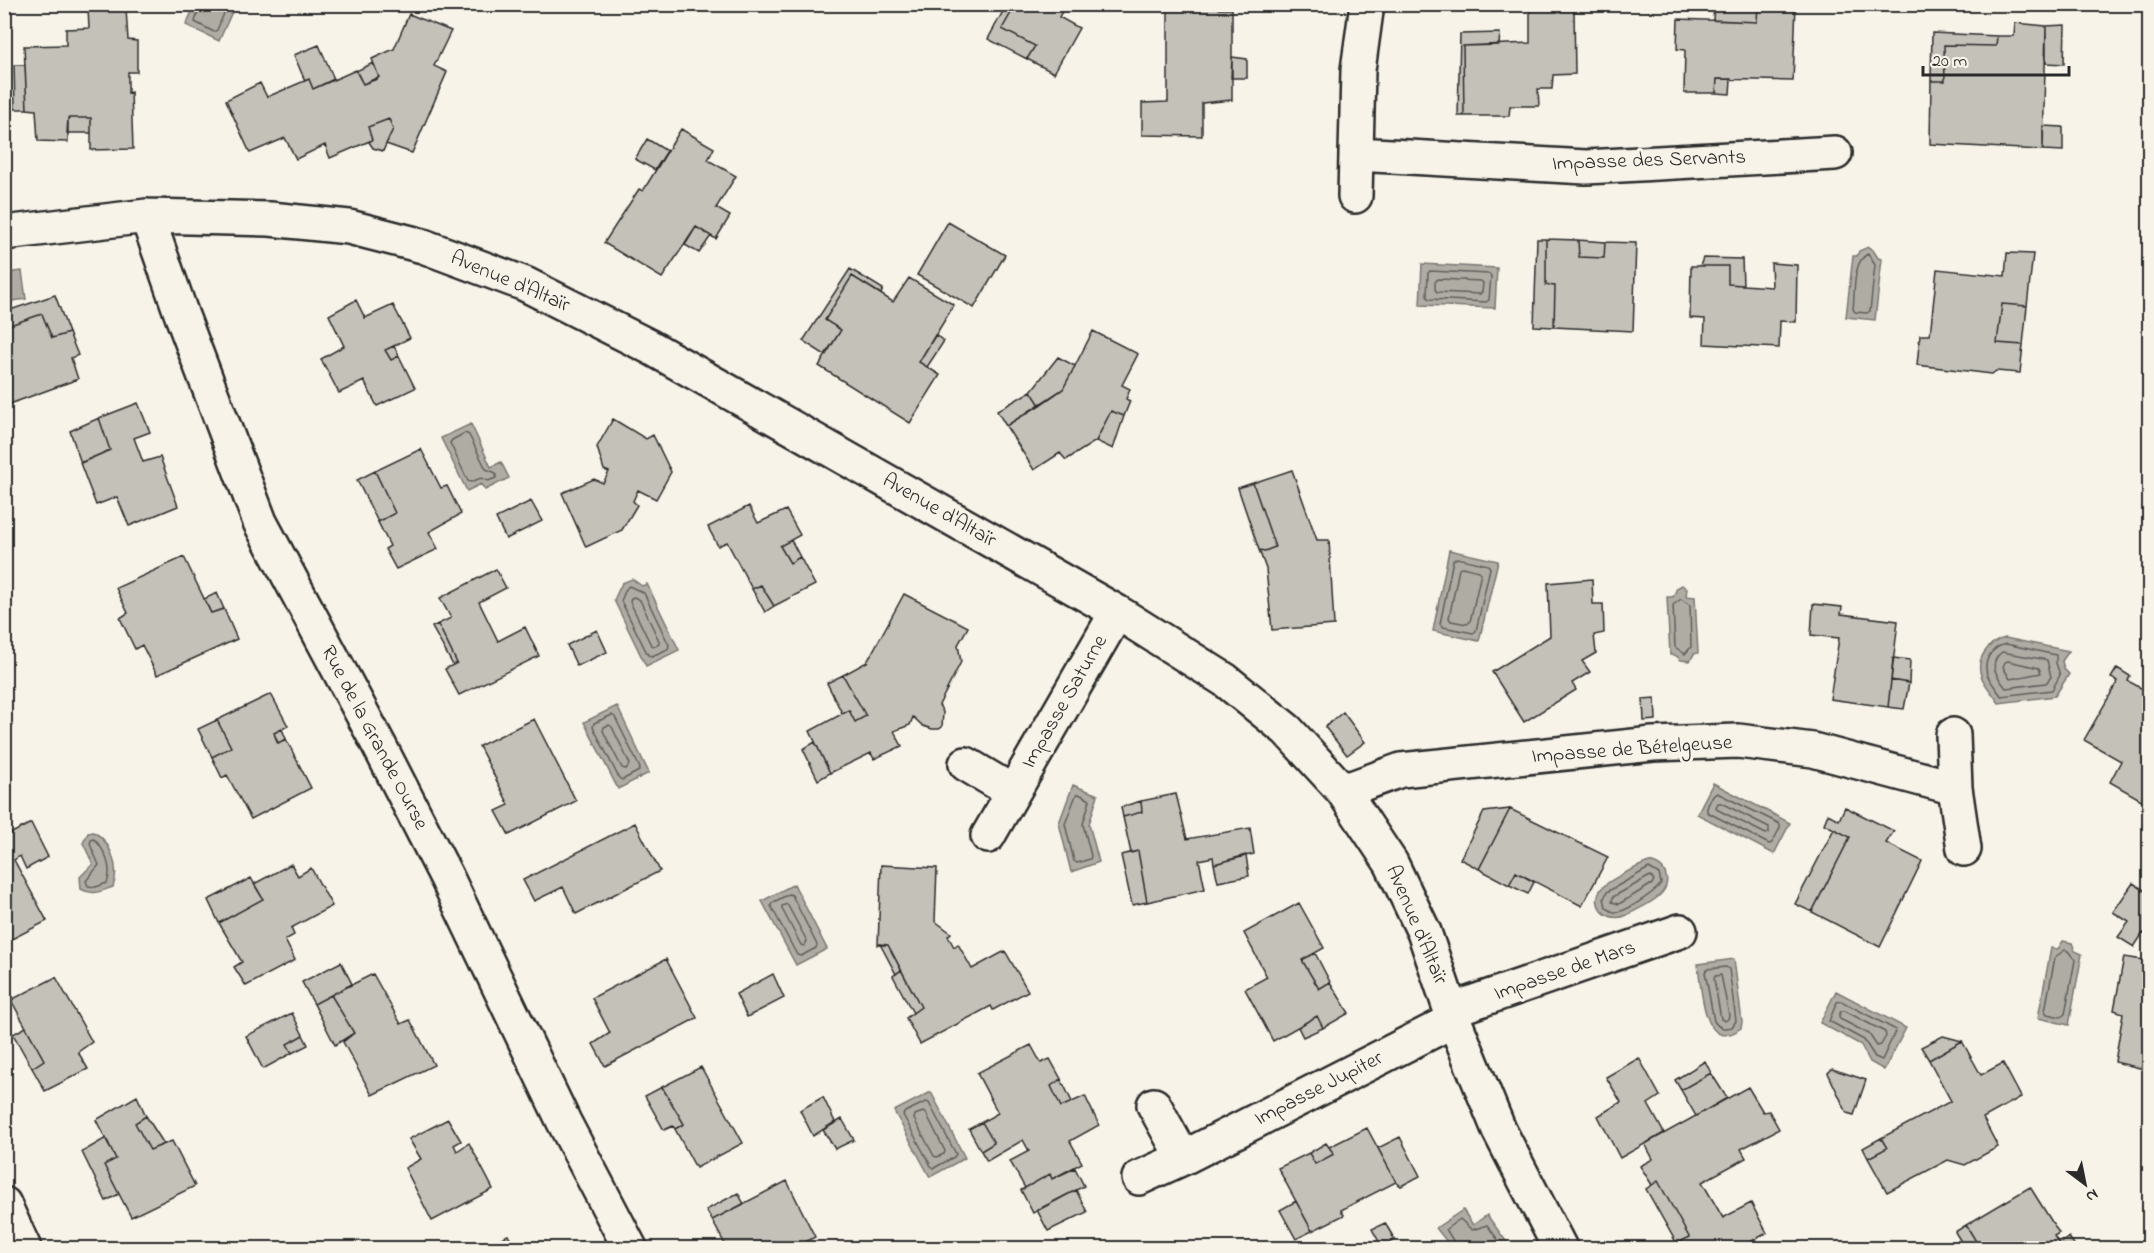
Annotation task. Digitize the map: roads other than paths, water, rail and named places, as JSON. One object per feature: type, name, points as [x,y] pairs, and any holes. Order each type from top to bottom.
[{"type":"street","points":[[1355,196],[1358,70],[1367,4]]},
{"type":"street","name":"Impasse des Servants","points":[[1356,154],[1586,167],[1835,153]]},
{"type":"street","name":"Avenue d'Altaïr","points":[[4,233],[147,216],[270,219],[350,227],[423,246],[525,284],[650,347],[1117,612],[1225,680],[1287,730],[1343,791],[1391,864],[1424,932],[1453,1015],[1499,1130],[1560,1248]]},
{"type":"street","name":"Rue de la Grande Ourse","points":[[147,216],[182,316],[260,522],[442,868],[564,1122],[630,1248]]},
{"type":"street","name":"Impasse Saturne","points":[[988,836],[1117,612]]},
{"type":"street","points":[[1953,735],[1955,788],[1964,849]]},
{"type":"street","name":"Impasse de Bételgeuse","points":[[1343,791],[1401,770],[1653,744],[1738,741],[1813,750],[1955,788]]},
{"type":"street","name":"Impasse Saturne","points":[[966,765],[1013,792]]},
{"type":"street","name":"Impasse de Mars","points":[[1453,1015],[1680,932]]},
{"type":"street","name":"Impasse Jupiter","points":[[1139,1178],[1183,1158],[1453,1015]]},
{"type":"street","points":[[1154,1105],[1183,1158]]},
{"type":"street","points":[[4,1204],[24,1248]]},
{"type":"water","points":[[195,5],[235,5],[219,41],[186,25]]},
{"type":"water","points":[[1868,247],[1878,258],[1882,259],[1875,320],[1846,317],[1853,256],[1857,256],[1859,251]]},
{"type":"water","points":[[1422,264],[1497,268],[1495,308],[1420,305]]},
{"type":"water","points":[[22,271],[26,299],[5,302],[5,273]]},
{"type":"water","points":[[471,424],[491,467],[501,462],[509,478],[485,490],[481,484],[467,491],[441,438]]},
{"type":"water","points":[[1449,550],[1498,561],[1479,641],[1433,631]]},
{"type":"water","points":[[632,579],[642,586],[647,584],[679,650],[646,666],[614,600],[622,583]]},
{"type":"water","points":[[1682,585],[1687,589],[1686,596],[1695,597],[1698,653],[1694,654],[1690,661],[1670,655],[1667,597],[1673,597],[1677,588]]},
{"type":"water","points":[[2005,638],[2069,651],[2062,661],[2064,669],[2069,674],[2055,696],[1999,703],[1982,678],[1980,665],[1981,658],[1988,648]]},
{"type":"water","points":[[617,706],[649,773],[618,789],[584,722]]},
{"type":"water","points":[[1713,783],[1790,823],[1774,854],[1697,814]]},
{"type":"water","points":[[1073,785],[1098,795],[1089,824],[1099,862],[1071,872],[1059,823]]},
{"type":"water","points":[[93,832],[105,841],[109,848],[114,864],[115,880],[113,887],[93,892],[81,889],[80,877],[93,864],[83,843],[88,833]]},
{"type":"water","points":[[1649,862],[1660,866],[1666,876],[1667,883],[1660,895],[1621,917],[1608,915],[1599,908],[1598,896],[1605,885]]},
{"type":"water","points":[[794,884],[827,949],[796,965],[762,901]]},
{"type":"water","points":[[2063,941],[2072,943],[2075,951],[2082,954],[2069,1025],[2038,1018],[2051,948],[2058,949]]},
{"type":"water","points":[[1734,959],[1741,1028],[1728,1034],[1719,1033],[1711,1026],[1706,1015],[1698,964]]},
{"type":"water","points":[[1836,991],[1906,1028],[1884,1070],[1870,1062],[1861,1045],[1820,1023]]},
{"type":"water","points":[[931,1092],[965,1158],[930,1177],[894,1111]]},
{"type":"water","points":[[1463,1210],[1473,1225],[1487,1215],[1511,1248],[1452,1248],[1436,1228]]}]
